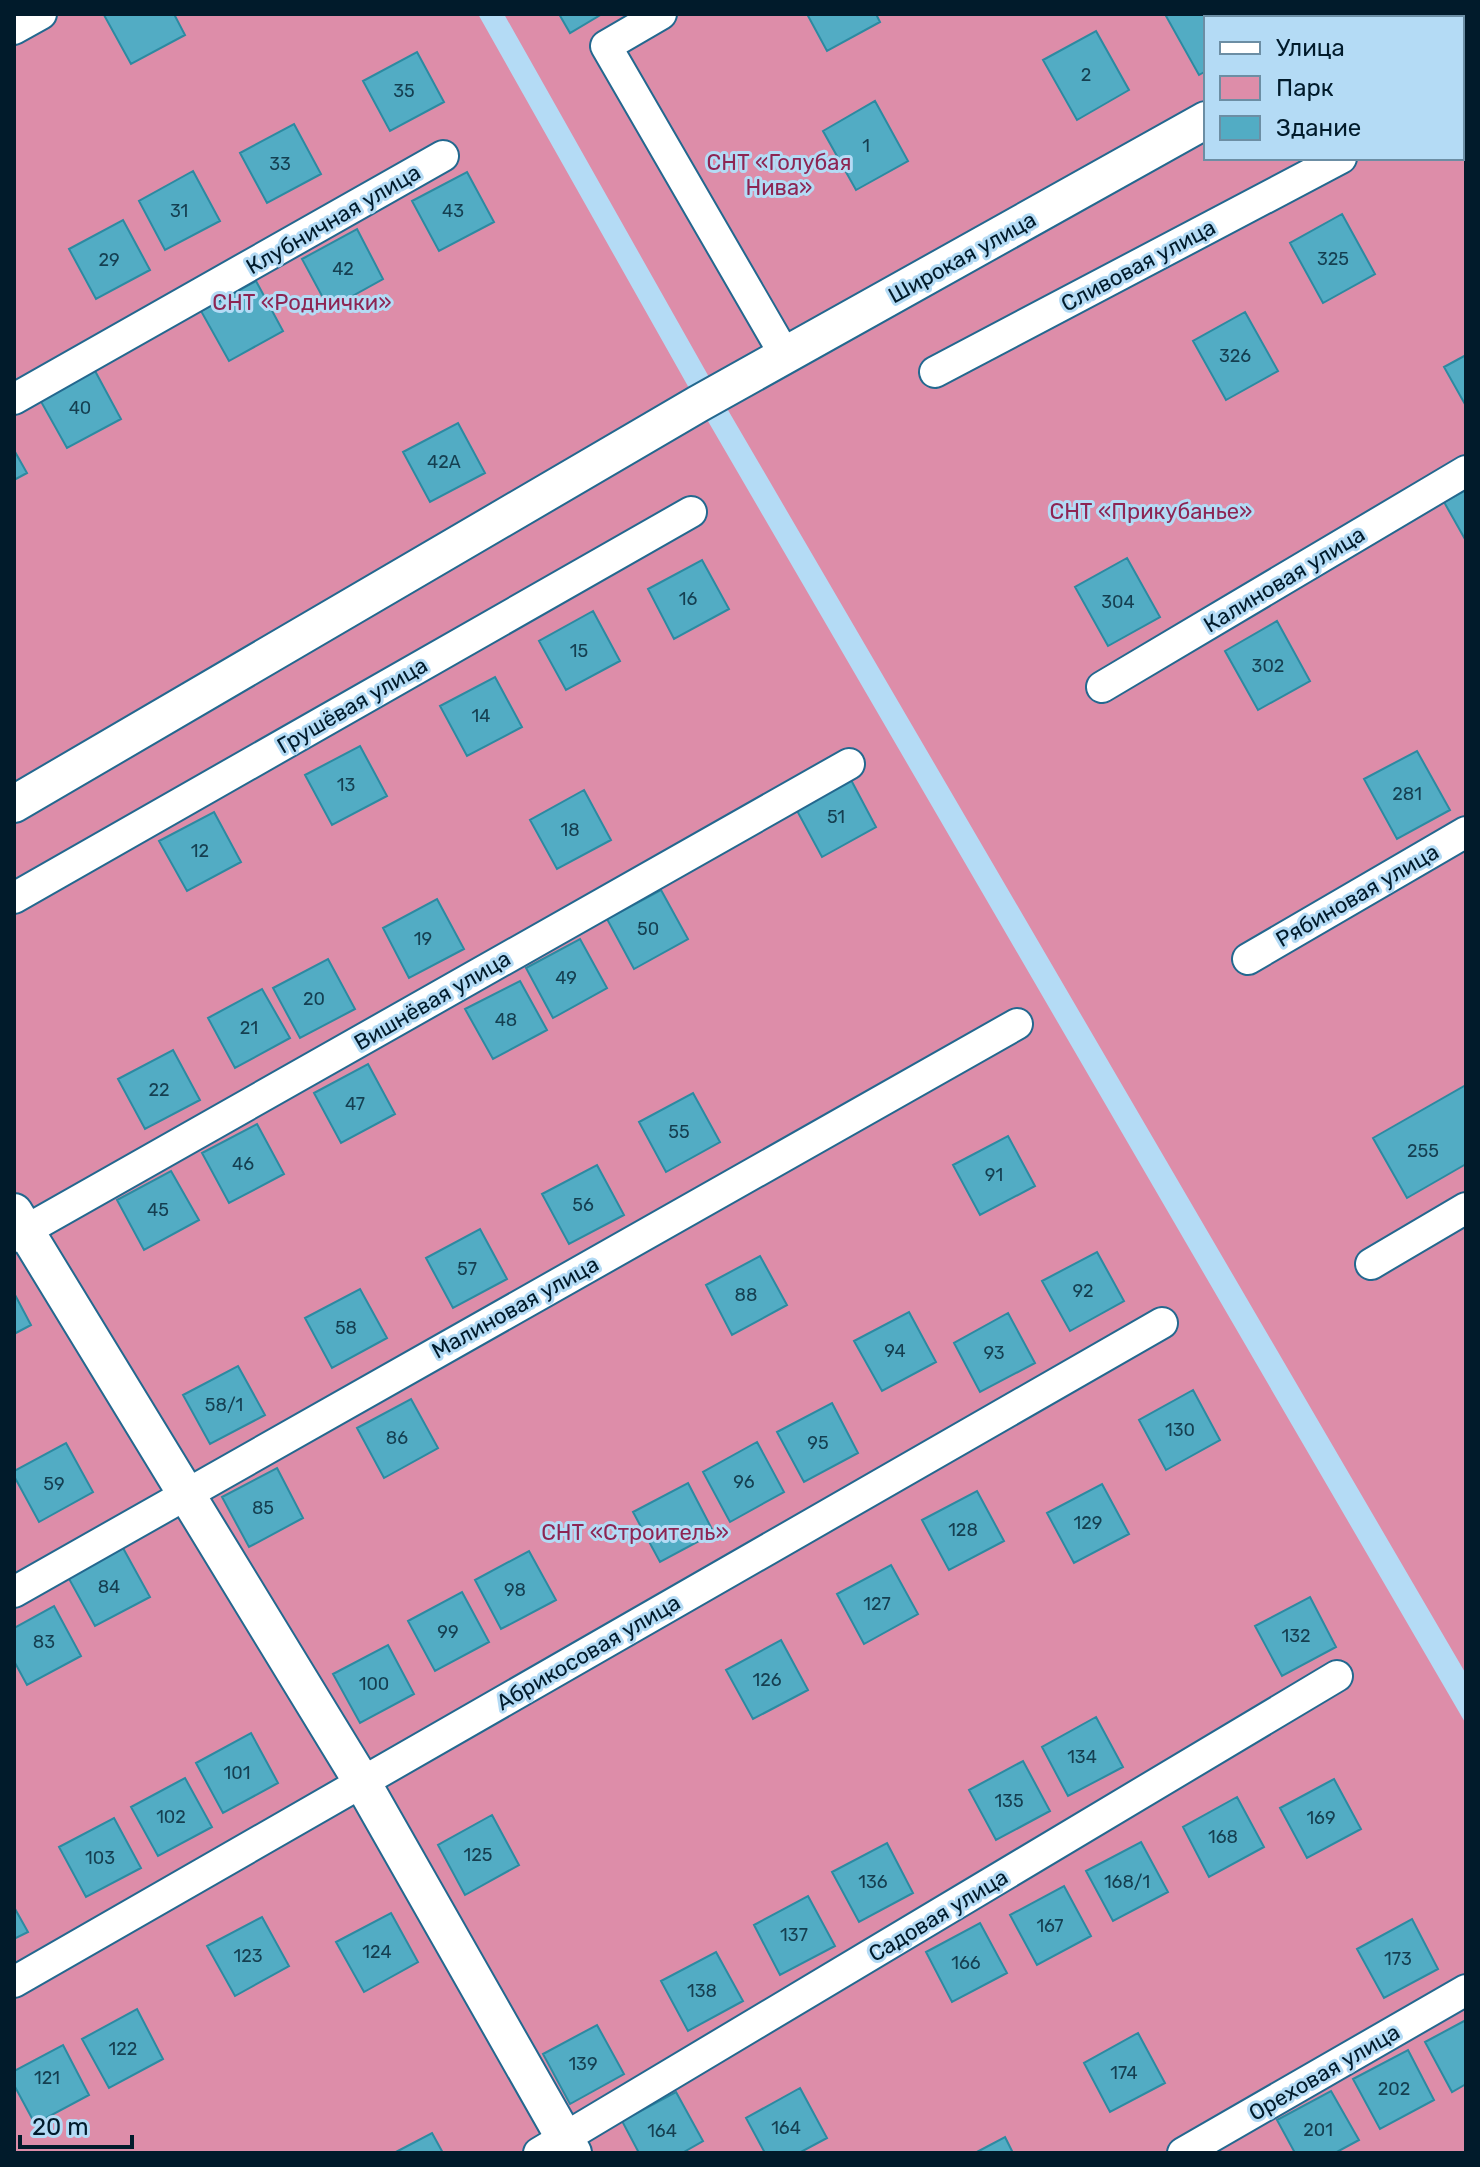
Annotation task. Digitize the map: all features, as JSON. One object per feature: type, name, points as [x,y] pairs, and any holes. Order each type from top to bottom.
[{"type":"street","points":[[14,29],[41,14]]},
{"type":"street","points":[[661,14],[606,46],[785,355]]},
{"type":"street","name":"Широкая улица","points":[[14,804],[708,398],[1204,121]]},
{"type":"street","name":"Клубничная улица","points":[[14,399],[443,156]]},
{"type":"street","name":"Сливовая улица","points":[[935,372],[1337,160]]},
{"type":"street","name":"Калиновая улица","points":[[1102,687],[1466,471]]},
{"type":"street","name":"Грушёвая улица","points":[[14,898],[691,512]]},
{"type":"street","name":"Вишнёвая улица","points":[[18,1227],[849,764]]},
{"type":"street","name":"Рябиновая улица","points":[[1248,959],[1466,832]]},
{"type":"street","name":"Малиновая улица","points":[[14,1592],[1017,1024]]},
{"type":"street","points":[[1371,1264],[1466,1208]]},
{"type":"street","points":[[18,1227],[362,1782],[559,2148]]},
{"type":"street","name":"Абрикосовая улица","points":[[14,1982],[1162,1323]]},
{"type":"street","name":"Садовая улица","points":[[559,2148],[1337,1676]]},
{"type":"street","name":"Ореховая улица","points":[[1183,2153],[1466,1990]]},
{"type":"green space","name":"СНТ «Строитель»","points":[[14,14],[478,14],[698,404],[1466,1724],[1466,2153],[14,2153]]},
{"type":"green space","name":"СНТ «Прикубанье»","points":[[504,14],[1466,14],[1466,1674],[718,393]]},
{"type":"building","points":[[106,14],[174,14],[185,35],[131,64]]},
{"type":"building","points":[[559,14],[602,14],[570,33]]},
{"type":"building","points":[[807,14],[876,14],[880,22],[827,51]]},
{"type":"building","points":[[1233,14],[1234,16],[1204,16],[1204,72],[1199,75],[1166,16]]},
{"type":"building","points":[[1096,31],[1129,90],[1077,120],[1043,60]]},
{"type":"building","points":[[417,52],[444,102],[390,131],[363,81]]},
{"type":"building","points":[[875,101],[908,161],[856,190],[823,131]]},
{"type":"building","points":[[294,124],[321,174],[267,203],[240,153]]},
{"type":"building","points":[[193,171],[220,221],[165,250],[139,201]]},
{"type":"building","points":[[467,172],[494,222],[439,251],[412,201]]},
{"type":"building","points":[[1342,214],[1375,274],[1323,303],[1290,243]]},
{"type":"building","points":[[123,220],[150,270],[96,299],[69,249]]},
{"type":"building","points":[[357,229],[383,279],[329,309],[302,259]]},
{"type":"building","points":[[256,281],[283,331],[229,361],[201,311]]},
{"type":"building","points":[[1245,312],[1278,371],[1226,400],[1193,341]]},
{"type":"building","points":[[1466,355],[1466,406],[1444,367]]},
{"type":"building","points":[[94,369],[121,419],[67,448],[39,398]]},
{"type":"building","points":[[458,423],[485,473],[430,502],[403,452]]},
{"type":"building","points":[[14,450],[27,473],[14,480]]},
{"type":"building","points":[[1466,490],[1466,541],[1444,502]]},
{"type":"building","points":[[1127,558],[1160,617],[1108,646],[1075,587]]},
{"type":"building","points":[[702,560],[729,609],[674,639],[648,589]]},
{"type":"building","points":[[593,611],[620,661],[566,690],[539,641]]},
{"type":"building","points":[[1277,621],[1310,681],[1258,710],[1225,651]]},
{"type":"building","points":[[495,677],[522,727],[467,756],[440,706]]},
{"type":"building","points":[[360,746],[387,796],[332,825],[305,775]]},
{"type":"building","points":[[1417,751],[1450,810],[1397,839],[1364,779]]},
{"type":"building","points":[[850,778],[876,827],[822,857],[795,807]]},
{"type":"building","points":[[584,790],[611,840],[557,869],[530,820]]},
{"type":"building","points":[[214,812],[241,862],[187,891],[159,841]]},
{"type":"building","points":[[661,890],[688,939],[634,969],[607,919]]},
{"type":"building","points":[[437,899],[464,949],[409,978],[383,928]]},
{"type":"building","points":[[580,939],[607,988],[553,1018],[526,968]]},
{"type":"building","points":[[328,959],[355,1009],[300,1038],[273,988]]},
{"type":"building","points":[[520,981],[547,1030],[493,1059],[465,1009]]},
{"type":"building","points":[[262,989],[290,1038],[235,1068],[208,1018]]},
{"type":"building","points":[[173,1050],[200,1100],[145,1129],[118,1079]]},
{"type":"building","points":[[368,1064],[395,1114],[341,1143],[314,1093]]},
{"type":"building","points":[[1466,1085],[1466,1164],[1407,1198],[1373,1138]]},
{"type":"building","points":[[693,1093],[720,1142],[666,1172],[639,1122]]},
{"type":"building","points":[[257,1124],[284,1174],[229,1203],[202,1153]]},
{"type":"building","points":[[1008,1136],[1035,1186],[980,1215],[953,1165]]},
{"type":"building","points":[[597,1165],[624,1215],[569,1244],[542,1194]]},
{"type":"building","points":[[171,1171],[199,1220],[144,1250],[117,1200]]},
{"type":"building","points":[[480,1229],[507,1279],[453,1308],[426,1258]]},
{"type":"building","points":[[1097,1252],[1124,1301],[1070,1331],[1042,1281]]},
{"type":"building","points":[[760,1256],[787,1305],[732,1335],[706,1285]]},
{"type":"building","points":[[360,1289],[387,1338],[332,1368],[305,1318]]},
{"type":"building","points":[[14,1293],[31,1325],[14,1334]]},
{"type":"building","points":[[909,1312],[936,1362],[882,1391],[854,1341]]},
{"type":"building","points":[[1008,1313],[1035,1363],[980,1392],[954,1343]]},
{"type":"building","points":[[238,1366],[265,1415],[210,1444],[183,1395]]},
{"type":"building","points":[[1193,1390],[1220,1440],[1166,1470],[1139,1420]]},
{"type":"building","points":[[411,1399],[438,1448],[384,1478],[357,1428]]},
{"type":"building","points":[[832,1403],[858,1453],[804,1482],[777,1432]]},
{"type":"building","points":[[757,1442],[784,1492],[730,1522],[703,1472]]},
{"type":"building","points":[[66,1443],[93,1492],[39,1522],[14,1471]]},
{"type":"building","points":[[277,1468],[303,1518],[249,1547],[222,1497]]},
{"type":"building","points":[[688,1483],[714,1533],[660,1562],[633,1512]]},
{"type":"building","points":[[1102,1484],[1129,1534],[1074,1563],[1047,1513]]},
{"type":"building","points":[[977,1491],[1004,1541],[949,1570],[922,1520]]},
{"type":"building","points":[[123,1548],[150,1597],[95,1626],[68,1577]]},
{"type":"building","points":[[529,1551],[556,1600],[501,1629],[475,1580]]},
{"type":"building","points":[[891,1565],[918,1614],[864,1644],[837,1594]]},
{"type":"building","points":[[462,1592],[489,1642],[435,1671],[408,1621]]},
{"type":"building","points":[[1310,1597],[1336,1647],[1282,1676],[1255,1626]]},
{"type":"building","points":[[54,1606],[81,1656],[27,1685],[14,1661],[14,1628]]},
{"type":"building","points":[[781,1640],[808,1690],[753,1719],[726,1670]]},
{"type":"building","points":[[388,1645],[414,1694],[360,1723],[333,1674]]},
{"type":"building","points":[[1096,1717],[1123,1767],[1068,1796],[1042,1747]]},
{"type":"building","points":[[251,1733],[278,1783],[223,1813],[196,1763]]},
{"type":"building","points":[[1023,1761],[1050,1811],[996,1840],[969,1790]]},
{"type":"building","points":[[185,1778],[212,1827],[158,1856],[131,1807]]},
{"type":"building","points":[[1334,1779],[1361,1829],[1307,1858],[1280,1808]]},
{"type":"building","points":[[1237,1797],[1264,1847],[1209,1877],[1183,1827]]},
{"type":"building","points":[[492,1815],[519,1865],[465,1895],[438,1845]]},
{"type":"building","points":[[114,1818],[141,1868],[86,1897],[59,1847]]},
{"type":"building","points":[[1141,1842],[1168,1892],[1113,1921],[1086,1871]]},
{"type":"building","points":[[887,1843],[913,1893],[859,1922],[832,1872]]},
{"type":"building","points":[[1064,1886],[1091,1936],[1037,1965],[1010,1915]]},
{"type":"building","points":[[808,1896],[835,1946],[780,1975],[754,1925]]},
{"type":"building","points":[[14,1907],[28,1932],[14,1939]]},
{"type":"building","points":[[391,1913],[418,1962],[364,1992],[336,1942]]},
{"type":"building","points":[[262,1917],[289,1966],[235,1996],[207,1946]]},
{"type":"building","points":[[1412,1919],[1438,1969],[1384,1998],[1357,1949]]},
{"type":"building","points":[[980,1923],[1007,1973],[952,2002],[926,1952]]},
{"type":"building","points":[[716,1952],[743,2001],[688,2031],[661,1981]]},
{"type":"building","points":[[137,2009],[163,2059],[109,2088],[82,2039]]},
{"type":"building","points":[[1466,2020],[1466,2084],[1452,2092],[1425,2042]]},
{"type":"building","points":[[597,2025],[624,2074],[570,2104],[543,2054]]},
{"type":"building","points":[[1138,2033],[1165,2083],[1110,2112],[1084,2063]]},
{"type":"building","points":[[63,2045],[89,2095],[35,2124],[14,2085],[14,2071]]},
{"type":"building","points":[[1408,2050],[1434,2100],[1380,2129],[1353,2079]]},
{"type":"building","points":[[800,2088],[827,2138],[799,2153],[765,2153],[746,2118]]},
{"type":"building","points":[[1331,2091],[1359,2140],[1335,2153],[1295,2153],[1277,2120]]},
{"type":"building","points":[[676,2092],[703,2141],[682,2153],[639,2153],[622,2121]]},
{"type":"building","points":[[432,2133],[443,2153],[394,2153]]},
{"type":"building","points":[[1005,2137],[1013,2153],[975,2153]]},
{"type":"park label","name":"СНТ «Голубая Нива»","points":[[779,174]]},
{"type":"park label","name":"СНТ «Роднички»","points":[[302,302]]}]
